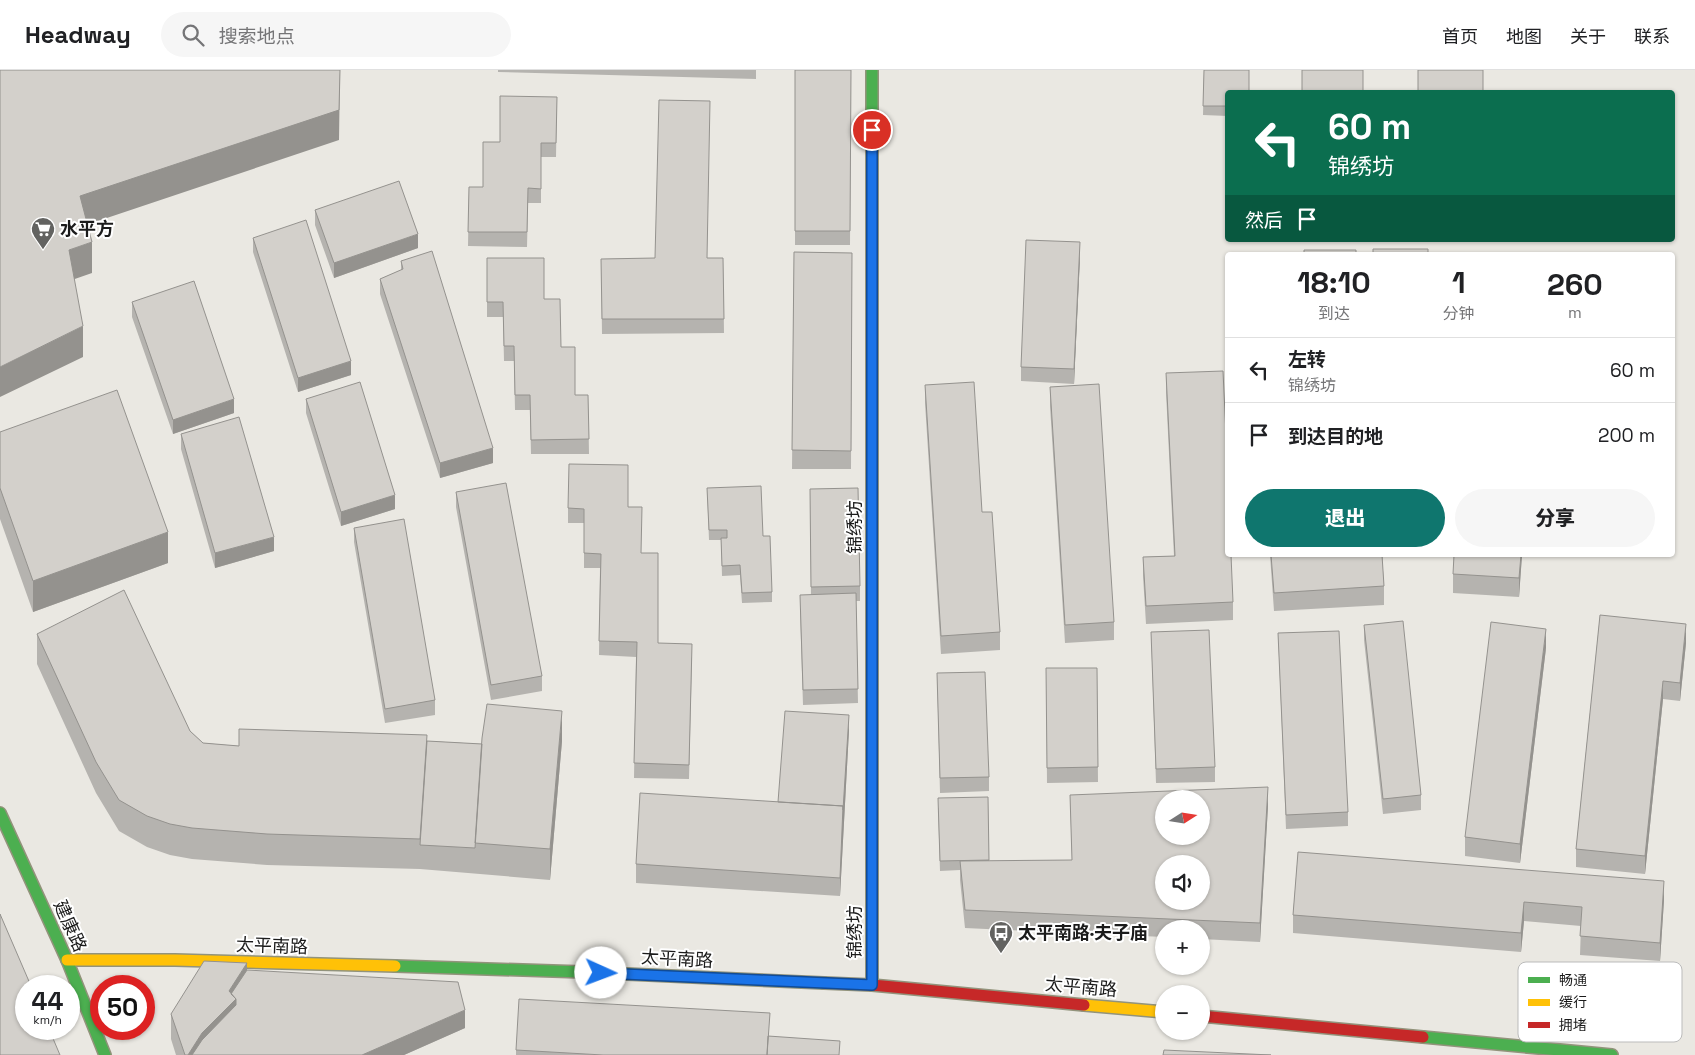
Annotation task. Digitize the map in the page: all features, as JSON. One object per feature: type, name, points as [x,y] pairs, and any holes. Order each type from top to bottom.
[{"type":"main road","name":"锦绣坊","points":[[872,70],[872,985]]},
{"type":"main road","name":"建康路","points":[[0,813],[67,960],[105,1055]]},
{"type":"main road","name":"太平南路","points":[[67,960],[175,960],[583,972],[872,985],[1155,1011]]},
{"type":"main road","points":[[1210,1017],[1612,1055]]},
{"type":"building","name":"水平方","points":[[0,70],[340,70],[339,110],[80,196],[92,242],[69,250],[83,326],[0,367]]},
{"type":"building","points":[[795,70],[851,70],[850,231],[795,231]]},
{"type":"building","points":[[1204,70],[1249,70],[1249,90],[1225,90],[1225,106],[1203,106]]},
{"type":"building","points":[[1302,70],[1363,70],[1363,90],[1302,90]]},
{"type":"building","points":[[1418,70],[1483,70],[1483,90],[1418,90]]},
{"type":"building","points":[[500,96],[557,97],[556,143],[541,143],[541,189],[528,188],[527,232],[468,232],[469,187],[483,187],[483,142],[500,142]]},
{"type":"building","points":[[659,100],[710,101],[707,258],[723,258],[724,319],[602,319],[601,259],[655,258]]},
{"type":"building","points":[[399,181],[418,234],[334,263],[315,210]]},
{"type":"building","points":[[306,220],[351,361],[298,378],[253,238]]},
{"type":"building","points":[[1026,240],[1080,242],[1074,369],[1021,367]]},
{"type":"building","points":[[1373,249],[1428,249],[1428,252],[1373,252]]},
{"type":"building","points":[[1304,250],[1356,250],[1356,252],[1304,252]]},
{"type":"building","points":[[432,251],[493,448],[440,463],[380,279],[403,269],[401,261]]},
{"type":"building","points":[[794,252],[852,253],[851,451],[792,450]]},
{"type":"building","points":[[487,258],[544,258],[544,299],[560,299],[561,347],[575,347],[575,395],[588,395],[589,439],[531,440],[530,395],[515,395],[514,346],[504,346],[503,302],[487,302]]},
{"type":"building","points":[[194,281],[234,399],[173,420],[132,302]]},
{"type":"building","points":[[1223,371],[1225,413],[1225,557],[1231,557],[1233,602],[1146,606],[1143,557],[1175,556],[1166,373]]},
{"type":"building","points":[[360,382],[395,495],[341,512],[306,399]]},
{"type":"building","points":[[974,382],[982,512],[992,512],[1000,632],[941,636],[925,385]]},
{"type":"building","points":[[1099,384],[1114,622],[1065,625],[1050,387]]},
{"type":"building","points":[[117,390],[168,532],[33,581],[0,488],[0,432]]},
{"type":"building","points":[[239,417],[274,537],[215,553],[181,434]]},
{"type":"building","points":[[569,464],[628,465],[628,507],[642,507],[641,553],[658,553],[658,643],[692,644],[689,765],[634,763],[637,642],[599,641],[601,554],[584,553],[584,509],[568,508]]},
{"type":"building","points":[[506,483],[542,676],[491,685],[456,492]]},
{"type":"building","points":[[761,486],[763,536],[770,536],[772,592],[742,593],[740,565],[722,566],[721,538],[727,538],[727,530],[709,530],[707,488]]},
{"type":"building","points":[[858,488],[860,586],[811,587],[810,489]]},
{"type":"building","points":[[404,519],[435,700],[385,709],[354,528]]},
{"type":"building","points":[[1271,557],[1382,557],[1384,586],[1274,593]]},
{"type":"building","points":[[1454,557],[1521,557],[1519,578],[1453,574]]},
{"type":"building","points":[[124,590],[190,731],[203,743],[239,746],[239,729],[427,735],[420,839],[267,834],[192,828],[170,824],[147,816],[119,800],[96,762],[37,634]]},
{"type":"building","points":[[856,593],[858,689],[803,690],[800,595]]},
{"type":"building","points":[[1600,615],[1686,624],[1680,683],[1663,681],[1645,856],[1576,849]]},
{"type":"building","points":[[1403,621],[1421,795],[1383,799],[1364,625]]},
{"type":"building","points":[[1491,622],[1546,629],[1520,844],[1465,837]]},
{"type":"building","points":[[1209,630],[1215,767],[1156,769],[1151,632]]},
{"type":"building","points":[[1339,631],[1348,812],[1286,815],[1278,633]]},
{"type":"building","points":[[1046,668],[1097,668],[1098,767],[1047,768]]},
{"type":"building","points":[[985,672],[989,777],[940,778],[937,673]]},
{"type":"building","points":[[487,704],[562,711],[550,849],[475,843],[482,738]]},
{"type":"building","points":[[785,711],[849,715],[843,810],[843,806],[778,802]]},
{"type":"building","points":[[427,741],[482,744],[475,848],[420,845]]},
{"type":"building","points":[[1268,787],[1260,923],[965,910],[960,861],[1072,860],[1070,795],[1155,792],[1155,845],[1210,845],[1210,790],[1194,790]]},
{"type":"building","points":[[640,793],[843,806],[840,878],[636,864]]},
{"type":"building","points":[[988,797],[989,860],[940,861],[938,798]]},
{"type":"building","points":[[1298,852],[1664,881],[1660,943],[1580,936],[1582,907],[1524,902],[1521,933],[1293,915]]},
{"type":"building","points":[[0,914],[26,975],[15,975],[15,1040],[54,1040],[60,1055],[0,1055]]},
{"type":"building","points":[[204,961],[247,963],[229,991],[236,999],[202,1033],[188,1055],[185,1055],[171,1014]]},
{"type":"building","points":[[247,970],[458,982],[465,1010],[362,1055],[192,1055],[202,1040],[236,1005],[236,999],[231,994]]},
{"type":"building","points":[[519,999],[770,1013],[767,1055],[603,1055],[516,1050]]},
{"type":"building","points":[[768,1036],[840,1041],[839,1055],[767,1055]]},
{"type":"building","points":[[1164,1050],[1271,1055],[1163,1055]]},
{"type":"traffic: fast","points":[[872,70],[872,417]]},
{"type":"traffic: fast","points":[[872,690],[872,985]]},
{"type":"traffic: fast","points":[[0,813],[67,960],[105,1055]]},
{"type":"traffic: fast","points":[[395,966],[824,983]]},
{"type":"traffic: fast","points":[[1423,1037],[1612,1055]]},
{"type":"traffic: slow","points":[[872,417],[872,690]]},
{"type":"traffic: slow","points":[[67,960],[175,960],[395,966]]},
{"type":"traffic: slow","points":[[1084,1005],[1155,1011]]},
{"type":"traffic: jam","points":[[824,983],[872,985],[1084,1005]]},
{"type":"traffic: jam","points":[[1210,1017],[1423,1037]]},
{"type":"place","name":"水平方","points":[[43,250]]},
{"type":"place","name":"太平南路·夫子庙","points":[[1001,954]]},
{"type":"route","points":[[601,973],[872,985],[872,130]]}]
